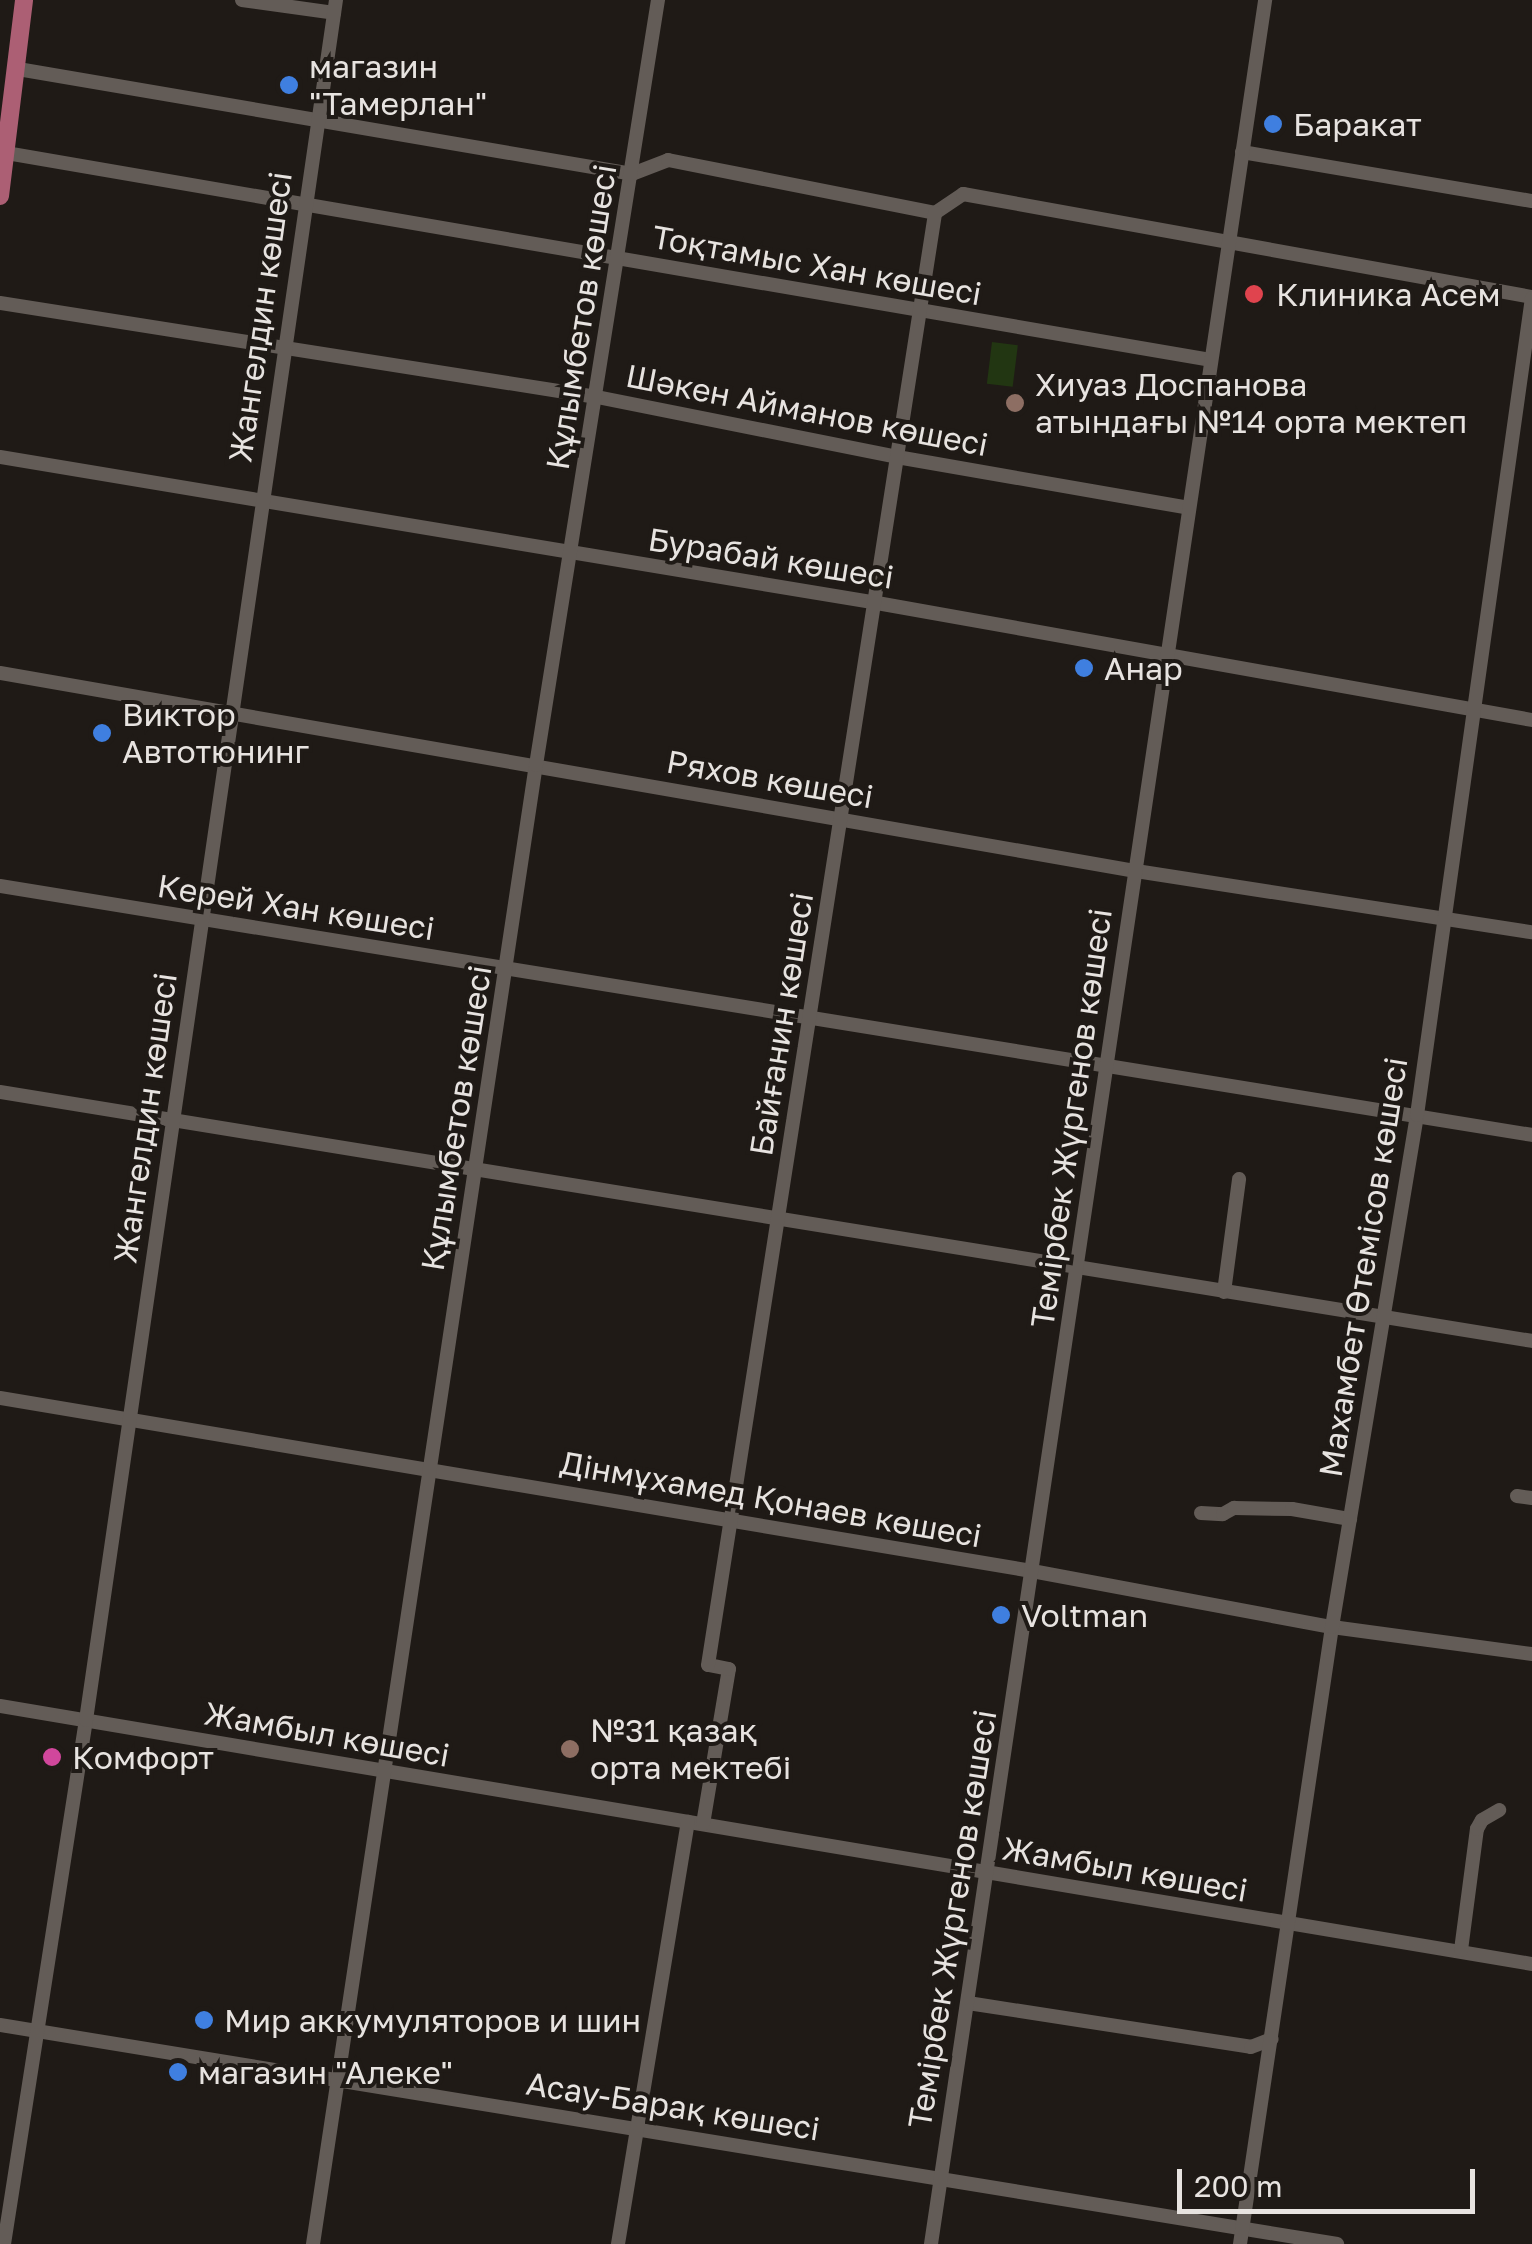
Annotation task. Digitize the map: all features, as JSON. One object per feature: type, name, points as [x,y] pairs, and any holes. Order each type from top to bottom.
[{"type":"main road","points":[[0,196],[24,0]]},
{"type":"street","points":[[242,0],[335,7]]},
{"type":"street","name":"Құлымбетов көшесі","points":[[313,2244],[536,765],[658,0]]},
{"type":"street","name":"Темірбек Жүргенов көшесі","points":[[930,2244],[1266,0]]},
{"type":"street","name":"Жангелдин көшесі","points":[[4,2244],[86,1720],[335,7]]},
{"type":"street","points":[[18,69],[317,117],[632,174],[668,160],[935,213],[963,194],[1532,298]]},
{"type":"street","name":"Тоқтамыс Хан көшесі","points":[[3,152],[1210,360]]},
{"type":"street","points":[[1242,152],[1532,202]]},
{"type":"street","name":"Байғанин көшесі","points":[[618,2244],[695,1823],[730,1669],[708,1666],[935,213]]},
{"type":"street","name":"Махамбет Өтемісов көшесі","points":[[1241,2236],[1332,1627],[1417,1115],[1532,298]]},
{"type":"street","name":"Шәкен Айманов көшесі","points":[[0,303],[597,397],[897,458],[1188,508]]},
{"type":"street","name":"Бурабай көшесі","points":[[0,457],[877,603],[1532,720]]},
{"type":"street","name":"Ряхов көшесі","points":[[0,673],[1136,870],[1532,932]]},
{"type":"street","name":"Керей Хан көшесі","points":[[0,886],[1532,1134]]},
{"type":"street","points":[[0,1092],[778,1222],[1532,1341]]},
{"type":"street","points":[[1224,1292],[1238,1178]]},
{"type":"street","name":"Дінмұхамед Қонаев көшесі","points":[[0,1398],[1032,1571],[1332,1627],[1532,1654]]},
{"type":"street","points":[[1201,1513],[1223,1514],[1234,1508],[1292,1508],[1350,1519]]},
{"type":"street","name":"Жамбыл көшесі","points":[[0,1706],[1532,1964]]},
{"type":"street","points":[[1461,1950],[1477,1830],[1482,1820],[1499,1810]]},
{"type":"street","points":[[968,2003],[1251,2046],[1272,2039]]},
{"type":"street","name":"Асау-Барақ көшесі","points":[[0,2025],[941,2178],[1241,2236],[1337,2244]]},
{"type":"green space","points":[[992,342],[1018,345],[1013,387],[987,384]]},
{"type":"place","name":"магазин \"Тамерлан\"","points":[[289,85]]},
{"type":"place","name":"Баракат","points":[[1273,124]]},
{"type":"place","name":"Клиника Асем","points":[[1254,294]]},
{"type":"place","name":"Хиуаз Доспанова атындағы №14 орта мектеп","points":[[1015,403]]},
{"type":"place","name":"Анар","points":[[1084,668]]},
{"type":"place","name":"Виктор Автотюнинг","points":[[102,733]]},
{"type":"place","name":"Voltman","points":[[1001,1615]]},
{"type":"place","name":"№31 қазақ орта мектебі","points":[[570,1749]]},
{"type":"place","name":"Комфорт","points":[[52,1757]]},
{"type":"place","name":"Мир аккумуляторов и шин","points":[[204,2020]]},
{"type":"place","name":"магазин \"Алеке\"","points":[[178,2072]]}]
